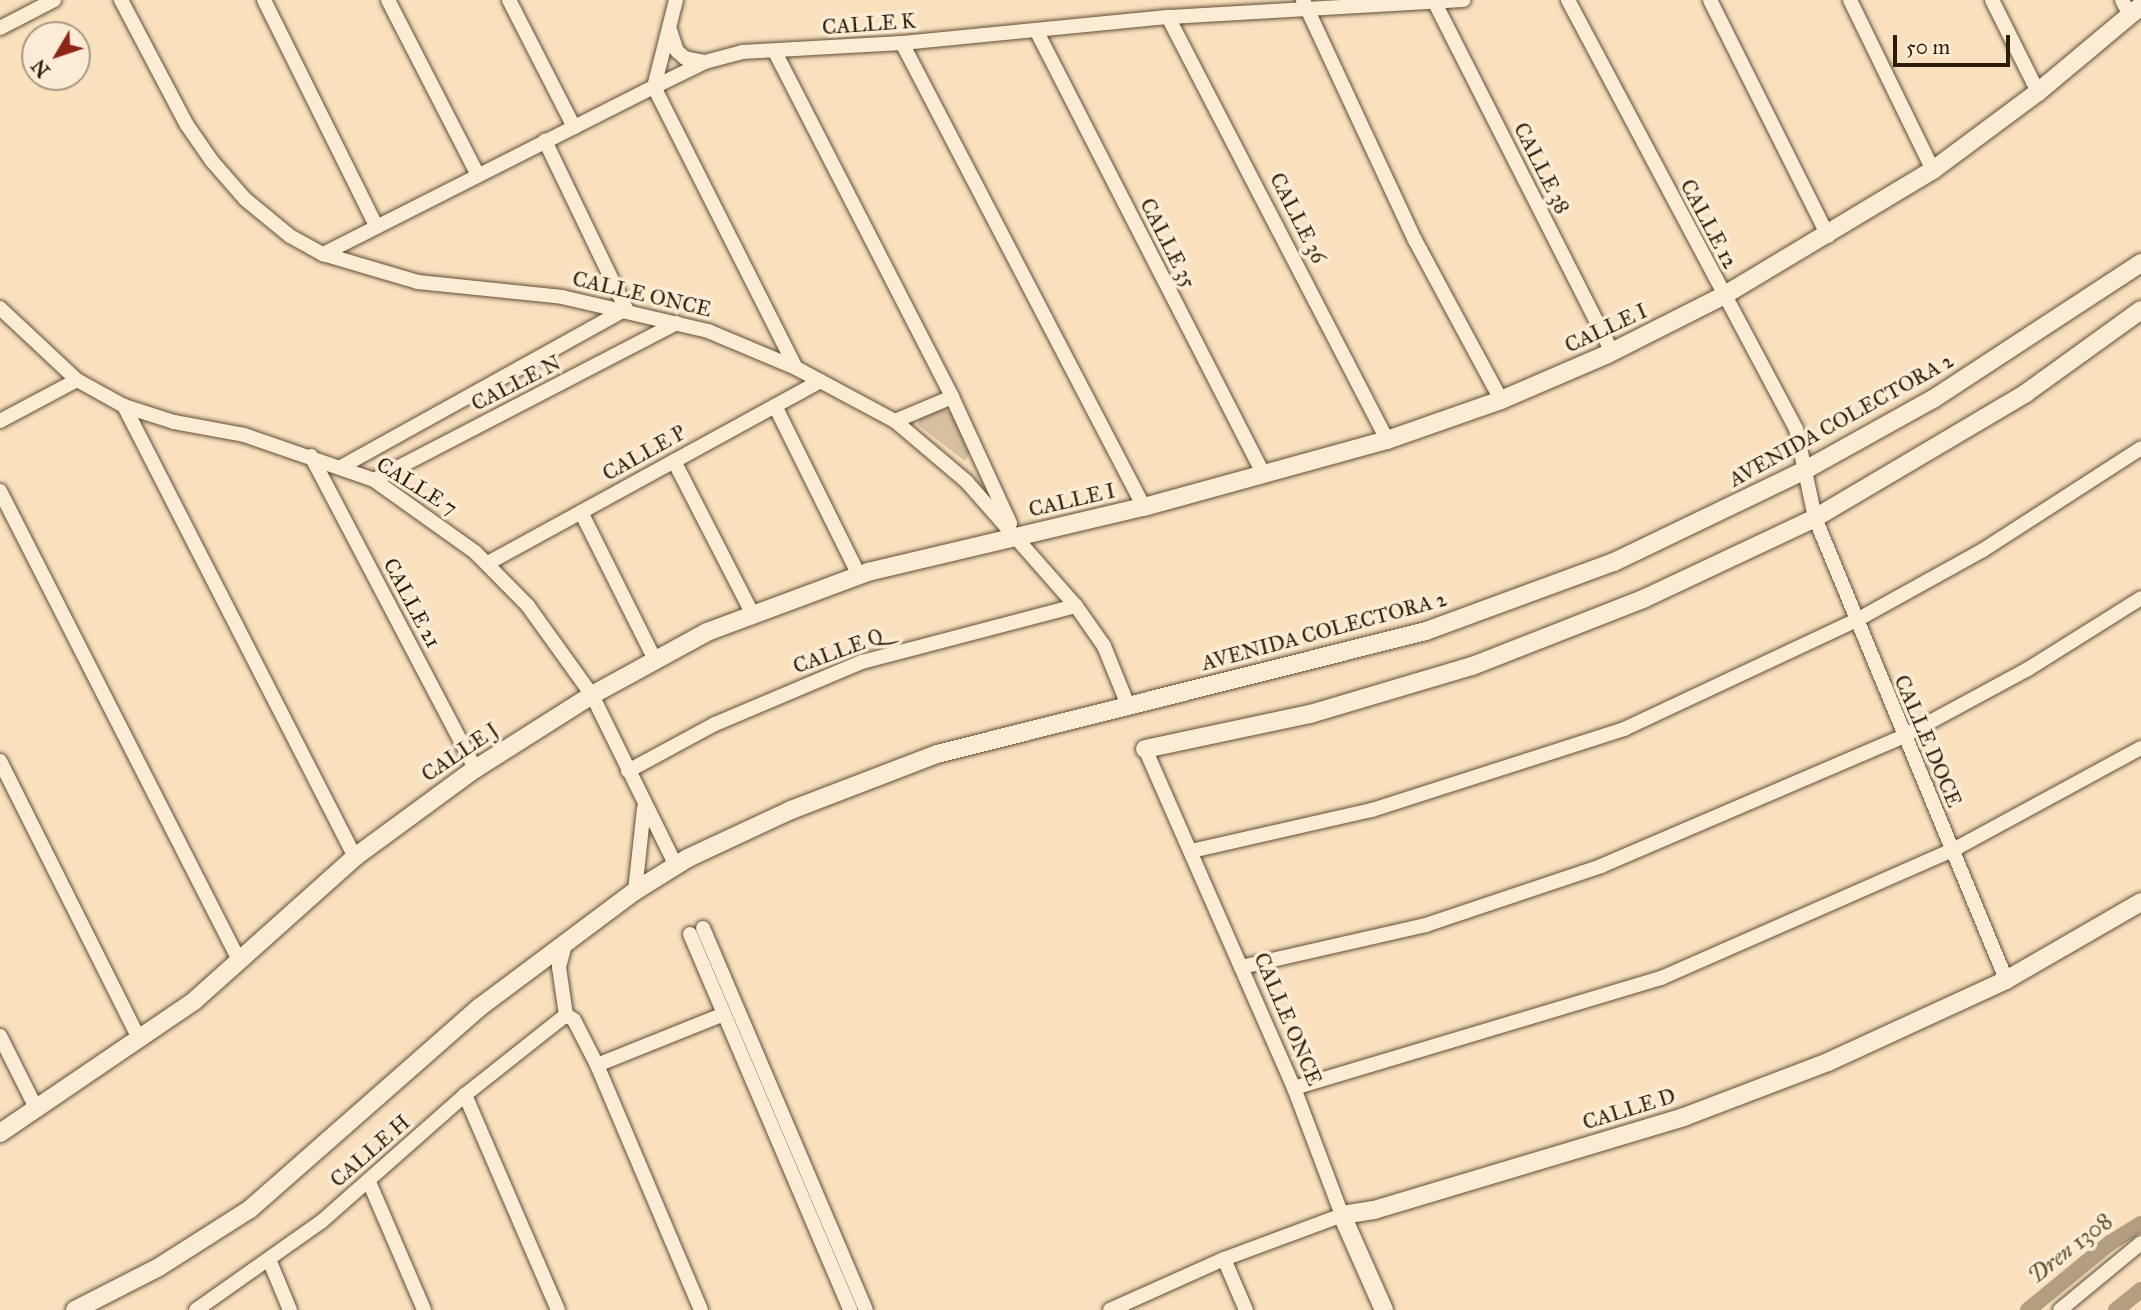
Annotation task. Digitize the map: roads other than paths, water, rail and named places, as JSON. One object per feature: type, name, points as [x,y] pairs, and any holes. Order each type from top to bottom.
[{"type":"street","points":[[0,28],[54,0]]},
{"type":"street","name":"CALLE ONCE","points":[[121,0],[187,125],[212,161],[245,199],[290,236],[323,254],[418,282],[626,309],[677,323],[796,368],[895,421],[966,481],[1076,606],[1104,646],[1128,705]]},
{"type":"street","points":[[264,0],[376,226]]},
{"type":"street","points":[[388,0],[478,175]]},
{"type":"street","points":[[509,0],[573,127]]},
{"type":"street","points":[[676,0],[654,86],[796,368]]},
{"type":"street","name":"CALLE K","points":[[323,254],[654,86],[705,62],[742,52],[902,43],[1303,4],[1464,0]]},
{"type":"street","name":"CALLE 12","points":[[1568,0],[1796,429],[1807,469],[1815,518]]},
{"type":"street","points":[[1710,0],[1828,236]]},
{"type":"street","points":[[1850,0],[1933,170]]},
{"type":"street","points":[[1992,0],[2038,92]]},
{"type":"street","name":"CALLE 38","points":[[1435,2],[1612,352]]},
{"type":"street","points":[[1303,4],[1415,240],[1501,400]]},
{"type":"street","name":"CALLE I","points":[[1016,536],[1144,507],[1387,440],[1501,400],[1612,352],[1723,296],[1828,236],[1933,170],[2038,92],[2131,8]]},
{"type":"street","name":"CALLE 36","points":[[1168,17],[1387,440]]},
{"type":"street","points":[[670,22],[677,51],[685,58],[705,62]]},
{"type":"street","name":"CALLE 35","points":[[1036,30],[1264,475]]},
{"type":"street","points":[[902,43],[1144,507]]},
{"type":"street","points":[[775,52],[952,397],[1016,536]]},
{"type":"street","points":[[545,141],[626,309]]},
{"type":"street","name":"AVENIDA COLECTORA 2","points":[[75,1310],[159,1267],[250,1209],[480,1007],[635,891],[676,866],[791,810],[937,754],[1426,631],[1614,562],[1807,469],[1933,398],[2141,263]]},
{"type":"street","name":"CALLE 7","points":[[0,308],[77,380],[124,406],[311,456],[341,467],[374,480],[446,528],[488,563],[540,621],[592,695],[644,806],[676,866]]},
{"type":"street","name":"CALLE N","points":[[341,467],[626,309]]},
{"type":"street","points":[[1145,749],[1310,714],[1472,666],[1635,602],[1815,518],[2026,393],[2141,310]]},
{"type":"street","name":"CALLE N","points":[[374,480],[677,323]]},
{"type":"street","points":[[0,421],[77,380]]},
{"type":"street","name":"CALLE P","points":[[488,563],[821,381]]},
{"type":"street","points":[[895,421],[952,397]]},
{"type":"street","points":[[124,406],[355,857]]},
{"type":"street","points":[[775,406],[859,575]]},
{"type":"street","points":[[1191,851],[1372,810],[1624,729],[1855,621],[1983,550],[2141,448]]},
{"type":"street","name":"CALLE 21","points":[[311,456],[475,769]]},
{"type":"street","points":[[674,461],[752,613]]},
{"type":"street","points":[[0,491],[239,960]]},
{"type":"street","points":[[581,512],[655,660]]},
{"type":"street","name":"CALLE DOCE","points":[[1815,518],[1855,621],[2006,979]]},
{"type":"street","name":"CALLE J","points":[[0,1133],[194,1001],[355,857],[475,769],[592,695],[655,660],[752,613],[859,575],[1016,536]]},
{"type":"street","points":[[1241,967],[1426,925],[1601,866],[1903,736],[2028,669],[2141,598]]},
{"type":"street","name":"CALLE Q","points":[[628,771],[715,724],[862,662],[1076,606]]},
{"type":"street","points":[[1294,1088],[1661,978],[1951,851],[2141,748]]},
{"type":"street","name":"CALLE ONCE","points":[[1145,749],[1294,1088],[1342,1215],[1384,1310]]},
{"type":"street","points":[[0,761],[140,1040]]},
{"type":"street","points":[[635,891],[644,806]]},
{"type":"street","name":"CALLE D","points":[[1110,1310],[1224,1259],[1342,1215],[1374,1209],[1684,1117],[1828,1062],[2006,979],[2141,902]]},
{"type":"street","points":[[850,1310],[724,1014],[696,931],[866,1310]]},
{"type":"street","points":[[567,940],[559,967],[566,1015],[574,1020],[597,1065],[701,1310]]},
{"type":"street","points":[[597,1065],[724,1014]]},
{"type":"street","name":"CALLE H","points":[[196,1310],[270,1262],[369,1182],[465,1095],[566,1015]]},
{"type":"street","points":[[0,1036],[37,1110]]},
{"type":"street","points":[[465,1095],[558,1310]]},
{"type":"street","points":[[369,1182],[424,1310]]},
{"type":"street","points":[[2060,1310],[2141,1243]]},
{"type":"street","points":[[1224,1259],[1245,1310]]},
{"type":"street","points":[[270,1262],[290,1310]]},
{"type":"waterway","name":"Dren 1308","points":[[2028,1310],[2110,1243],[2141,1224]]},
{"type":"waterway","points":[[2116,1310],[2141,1290]]}]
